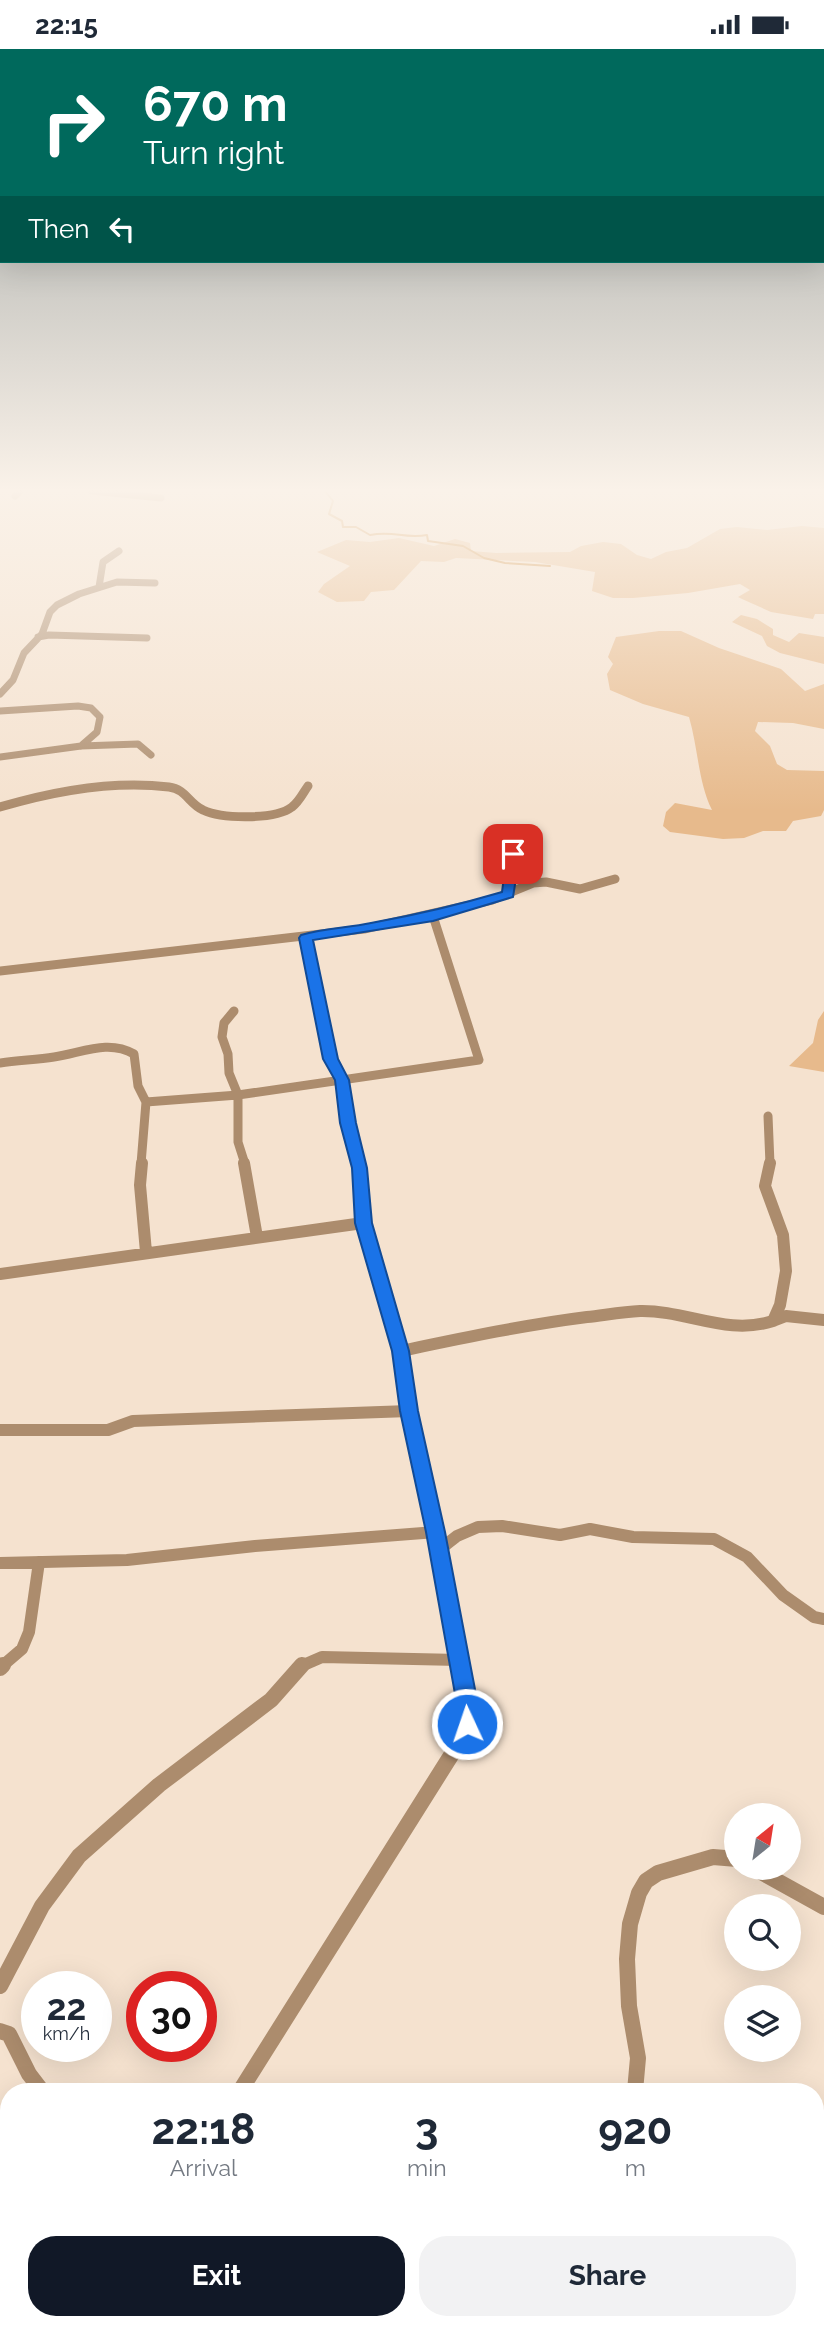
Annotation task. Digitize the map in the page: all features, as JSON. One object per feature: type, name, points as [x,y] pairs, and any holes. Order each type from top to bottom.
[{"type":"street","points":[[0,694],[13,680],[24,653],[38,638],[50,612],[57,605],[75,597]]},
{"type":"street","points":[[38,638],[49,635],[147,638]]},
{"type":"street","points":[[0,711],[78,706],[91,708],[100,717],[97,732],[81,746]]},
{"type":"street","points":[[0,757],[81,746],[138,744],[151,755]]},
{"type":"street","points":[[0,807],[82,788],[167,787],[186,792],[204,811],[234,815],[271,814],[293,806],[308,786]]},
{"type":"street","points":[[508,894],[515,845]]},
{"type":"street","points":[[0,971],[253,945],[276,938],[306,938],[325,932],[363,929],[433,916],[508,894],[532,883],[545,881],[583,889],[615,879]]},
{"type":"street","points":[[146,1102],[238,1095],[479,1060],[433,916]]},
{"type":"street","points":[[245,2083],[457,1746],[467,1724],[468,1705],[436,1532],[409,1411],[401,1351],[363,1223],[359,1168],[348,1123],[342,1080],[330,1059],[306,938]]},
{"type":"street","points":[[234,1011],[224,1023],[222,1037],[228,1053],[229,1073],[238,1095],[238,1142],[248,1177],[257,1237]]},
{"type":"street","points":[[0,1063],[64,1055],[99,1047],[124,1047],[134,1054],[138,1086],[146,1102],[140,1185],[146,1252]]},
{"type":"street","points":[[768,1116],[770,1167],[765,1185],[784,1230],[785,1254],[783,1293],[774,1321]]},
{"type":"street","points":[[0,1274],[363,1223]]},
{"type":"street","points":[[401,1351],[556,1321],[612,1314],[657,1311],[756,1329],[786,1316],[824,1320]]},
{"type":"street","points":[[0,1430],[108,1430],[133,1421],[409,1411]]},
{"type":"street","points":[[439,1550],[457,1536],[478,1527],[502,1526],[560,1535],[590,1529],[633,1538],[714,1539],[747,1557],[783,1595],[814,1617],[824,1619]]},
{"type":"street","points":[[0,1563],[127,1560],[255,1546],[436,1532]]},
{"type":"street","points":[[0,1668],[22,1649],[29,1632],[39,1562]]},
{"type":"street","points":[[0,1986],[31,1920],[75,1859],[232,1725],[275,1696],[304,1661],[322,1657],[459,1660]]},
{"type":"street","points":[[636,2083],[638,2065],[629,2008],[628,1956],[633,1910],[646,1881],[659,1872],[684,1867],[720,1854],[724,1855]]},
{"type":"street","points":[[775,1880],[824,1907]]},
{"type":"street","points":[[0,2031],[9,2034],[36,2083]]},
{"type":"shaded area","points":[[328,597],[367,597],[364,601],[337,602]]},
{"type":"shaded area","points":[[739,597],[824,597],[824,614],[815,614],[813,619],[771,612]]},
{"type":"shaded area","points":[[741,615],[757,619],[773,629],[773,635],[789,642],[799,633],[824,637],[824,664],[780,653],[767,646],[762,636],[732,622]]},
{"type":"shaded area","points":[[681,631],[719,648],[781,669],[805,691],[824,684],[824,729],[793,723],[758,722],[755,731],[770,746],[777,764],[787,770],[824,771],[824,810],[821,816],[793,821],[786,831],[763,831],[744,838],[723,839],[670,832],[663,826],[666,812],[675,803],[712,810],[704,788],[689,717],[643,704],[610,690],[607,674],[613,664],[608,657],[616,637]]},
{"type":"shaded area","points":[[824,1011],[824,1072],[789,1066],[813,1043],[818,1020]]},
{"type":"route","points":[[467,1724],[468,1705],[436,1532],[409,1411],[401,1351],[363,1223],[359,1168],[348,1123],[342,1080],[330,1059],[306,938],[325,932],[363,929],[433,916],[508,894],[513,854]]}]
